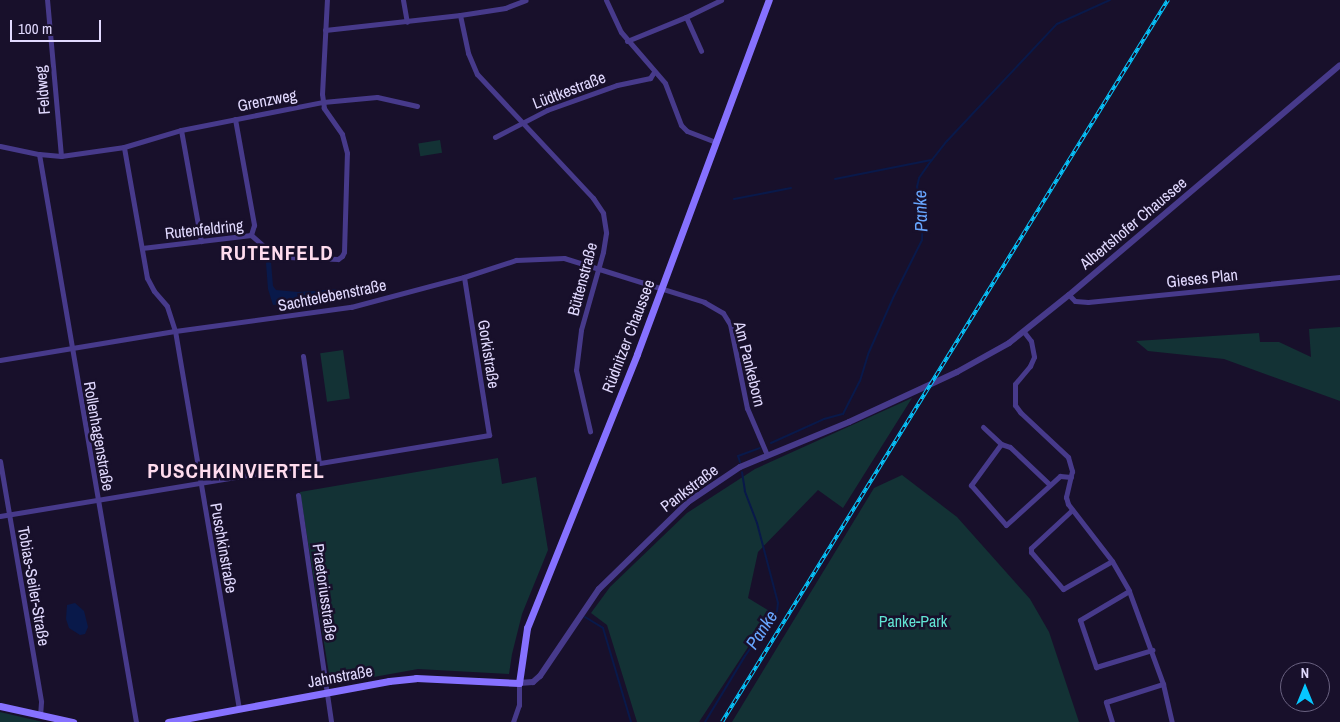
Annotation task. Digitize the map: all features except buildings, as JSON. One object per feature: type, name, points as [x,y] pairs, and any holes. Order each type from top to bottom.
[{"type":"main road","name":"Rüdnitzer Chaussee","points":[[519,683],[527,628],[661,289],[770,0]]},
{"type":"main road","name":"Jahnstraße","points":[[168,722],[327,692],[416,678],[519,683]]},
{"type":"main road","points":[[0,706],[73,722]]},
{"type":"street","name":"Feldweg","points":[[47,0],[61,156]]},
{"type":"street","points":[[323,102],[327,0]]},
{"type":"street","points":[[403,0],[407,22]]},
{"type":"street","points":[[325,30],[460,15],[505,8],[526,0]]},
{"type":"street","points":[[606,0],[627,41],[665,83],[683,128],[715,142]]},
{"type":"street","points":[[627,41],[686,17],[721,0]]},
{"type":"street","name":"Büttenstraße","points":[[460,15],[472,64],[488,87],[594,198],[603,212],[606,233],[599,269],[581,330],[576,370],[590,431]]},
{"type":"street","points":[[686,17],[701,51]]},
{"type":"street","name":"Albertshofer Chaussee","points":[[931,384],[996,351],[1024,332],[1340,65]]},
{"type":"street","name":"Lüdtkestraße","points":[[494,137],[572,100],[617,85],[650,78],[654,72]]},
{"type":"street","name":"Grenzweg","points":[[61,156],[124,147],[181,130],[323,102],[377,97],[417,106]]},
{"type":"street","name":"Rutenfeldring","points":[[142,248],[251,235],[267,248],[288,257],[338,258],[342,256],[344,252],[347,153],[342,134],[328,116],[323,102]]},
{"type":"street","points":[[235,119],[254,225],[251,235]]},
{"type":"street","points":[[181,130],[201,241]]},
{"type":"street","points":[[0,146],[39,154],[61,156]]},
{"type":"street","points":[[124,147],[147,278],[154,291],[167,306],[175,331]]},
{"type":"street","name":"Rollenhagenstraße","points":[[39,154],[136,722]]},
{"type":"street","name":"Sachtelebenstraße","points":[[0,360],[175,331],[350,306],[464,277],[501,264],[536,258],[564,258],[661,289]]},
{"type":"street","name":"Gorkistraße","points":[[319,463],[490,435],[464,277]]},
{"type":"street","name":"Gieses Plan","points":[[1069,295],[1075,301],[1088,302],[1340,277]]},
{"type":"street","name":"Am Pankeborn","points":[[661,289],[714,306],[723,313],[730,324],[747,408],[767,455]]},
{"type":"street","name":"Puschkinstraße","points":[[175,331],[239,709]]},
{"type":"street","points":[[1024,332],[1031,341],[1034,357],[1030,366],[1015,384],[1015,405],[1068,457],[1072,466],[1066,497],[1072,510],[1112,561],[1129,591],[1152,650],[1172,722]]},
{"type":"street","points":[[0,516],[97,498],[319,463],[303,356]]},
{"type":"street","name":"Pankstraße","points":[[519,683],[533,682],[540,676],[599,589],[688,502],[740,467],[849,422],[931,384]]},
{"type":"street","points":[[983,427],[1001,444],[1010,447],[1049,484]]},
{"type":"street","points":[[1001,444],[972,485],[1006,525],[1060,476],[1071,478]]},
{"type":"street","name":"Tobias-Seiler-Straße","points":[[0,461],[41,702],[40,715]]},
{"type":"street","name":"Praetoriusstraße","points":[[298,495],[332,722]]},
{"type":"street","points":[[1072,510],[1031,548],[1031,552],[1062,589],[1112,561]]},
{"type":"street","points":[[1129,591],[1080,620],[1096,667],[1152,650]]},
{"type":"street","points":[[513,722],[519,706],[519,683]]},
{"type":"street","points":[[1112,722],[1106,702],[1163,684]]},
{"type":"green space","points":[[440,140],[442,153],[420,156],[418,143]]},
{"type":"green space","points":[[1340,327],[1340,401],[1224,359],[1148,351],[1136,341],[1259,333],[1260,342],[1279,342],[1311,357],[1309,329]]},
{"type":"green space","points":[[343,350],[350,399],[327,402],[320,353]]},
{"type":"green space","points":[[912,398],[843,508],[818,490],[758,552],[748,598],[771,612],[699,722],[637,722],[607,625],[591,613],[610,587],[687,513],[755,469]]},
{"type":"green space","points":[[498,458],[502,484],[536,477],[548,550],[522,614],[509,674],[418,669],[335,684],[329,674],[300,492]]},
{"type":"green space","name":"Panke-Park","points":[[902,475],[957,517],[1030,599],[1049,632],[1079,722],[732,722],[874,488]]},
{"type":"green space","points":[[0,712],[43,722],[0,722]]},
{"type":"water","points":[[268,261],[271,262],[273,286],[276,290],[298,292],[365,288],[365,293],[273,305],[268,289],[266,263]]},
{"type":"water","points":[[75,603],[84,611],[88,627],[85,634],[80,635],[69,628],[66,619],[67,605]]},
{"type":"waterway","name":"Panke","points":[[771,443],[824,419],[843,414],[860,381],[869,352],[893,298],[922,240],[923,217],[917,187],[919,178],[928,165],[947,141],[1057,24],[1110,0]]},
{"type":"waterway","points":[[835,179],[931,160]]},
{"type":"waterway","points":[[734,199],[791,188]]},
{"type":"waterway","name":"Panke","points":[[740,462],[738,456],[760,448]]},
{"type":"waterway","name":"Panke","points":[[705,722],[745,656],[777,611],[778,603],[757,523],[745,491],[742,472]]},
{"type":"waterway","points":[[585,617],[603,628],[631,722]]},
{"type":"railway","points":[[722,722],[1168,0]]},
{"type":"district","name":"RUTENFELD","points":[[277,253]]},
{"type":"district","name":"PUSCHKINVIERTEL","points":[[236,471]]}]
